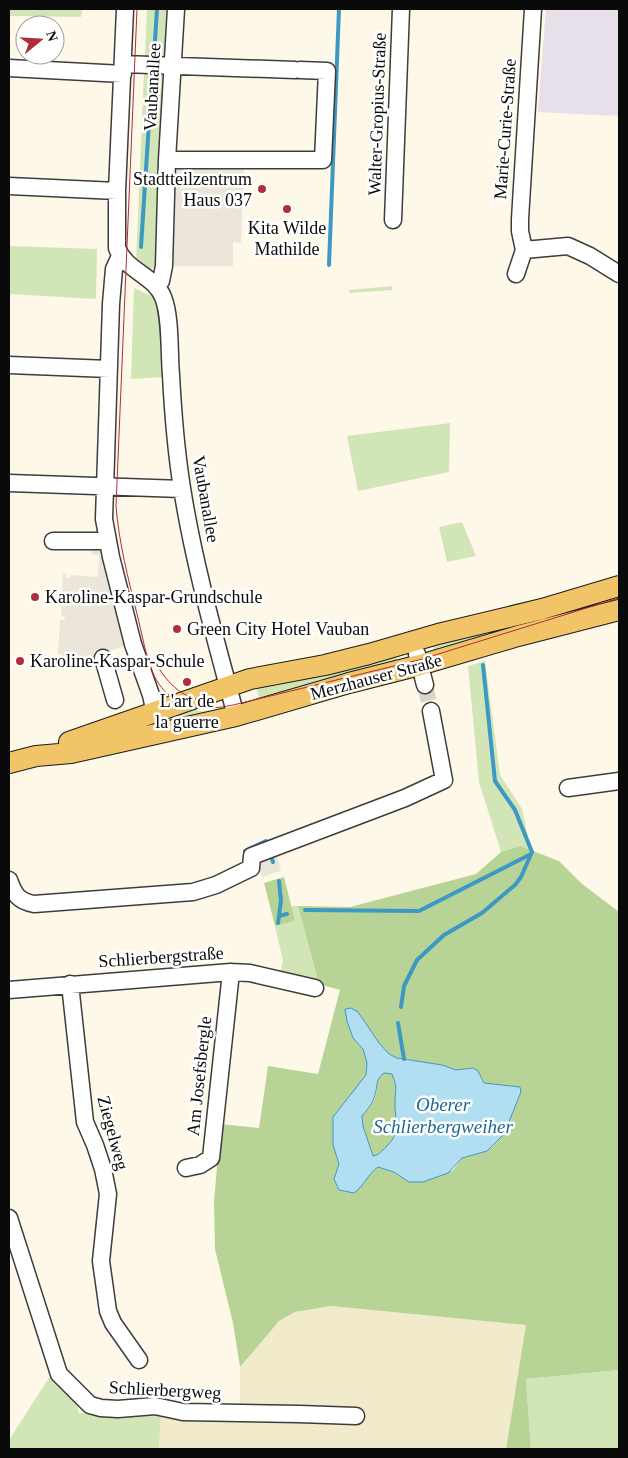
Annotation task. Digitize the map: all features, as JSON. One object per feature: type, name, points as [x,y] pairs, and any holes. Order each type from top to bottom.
[{"type":"main road","name":"Merzhauser Straße","points":[[9,763],[36,756],[65,744],[250,680],[325,665],[438,634],[542,609],[619,586]]},
{"type":"main road","name":"Merzhauser Straße","points":[[36,756],[71,753],[236,716],[349,683],[419,660],[619,610]]},
{"type":"main road","points":[[391,648],[419,660],[438,634]]},
{"type":"main road","points":[[132,739],[145,728],[151,714]]},
{"type":"street","name":"Vaubanallee","points":[[125,9],[116,236],[120,256],[114,268],[110,304],[104,519],[133,644],[151,695],[153,704],[151,714]]},
{"type":"street","name":"Vaubanallee","points":[[176,9],[167,160],[164,266],[161,281],[157,286],[163,297],[167,314],[173,412],[182,489],[203,595],[236,716]]},
{"type":"street","name":"Walter-Gropius-Straße","points":[[393,220],[401,9]]},
{"type":"street","name":"Marie-Curie-Straße","points":[[516,274],[524,250],[520,231],[520,219],[533,9]]},
{"type":"street","points":[[9,68],[123,69],[173,66],[327,71],[323,160],[167,160]]},
{"type":"street","points":[[9,186],[117,191]]},
{"type":"street","points":[[524,250],[568,246],[590,256],[619,274]]},
{"type":"street","points":[[120,256],[132,268],[157,286]]},
{"type":"street","points":[[9,365],[109,369]]},
{"type":"street","points":[[9,483],[182,489]]},
{"type":"street","points":[[53,541],[108,541]]},
{"type":"street","points":[[104,658],[106,683],[116,700]]},
{"type":"street","points":[[419,660],[425,685]]},
{"type":"street","points":[[9,880],[13,893],[19,899],[34,904],[193,892],[216,884],[251,868],[252,856],[403,799],[444,780],[431,711]]},
{"type":"street","points":[[568,788],[619,782]]},
{"type":"street","name":"Schlierbergstraße","points":[[9,990],[230,972],[250,973],[314,988]]},
{"type":"street","name":"Am Josefsbergle","points":[[186,1168],[200,1165],[211,1158],[230,972]]},
{"type":"street","name":"Ziegelweg","points":[[70,984],[85,1122],[100,1161],[108,1194],[101,1261],[108,1311],[113,1323],[139,1360]]},
{"type":"street","name":"Schlierbergweg","points":[[9,1218],[54,1363],[62,1378],[90,1405],[118,1409],[155,1406],[182,1412],[356,1416]]},
{"type":"shaded area","points":[[546,9],[619,9],[619,116],[538,112]]},
{"type":"shaded area","points":[[163,168],[244,168],[241,243],[233,242],[233,266],[157,266]]},
{"type":"shaded area","points":[[98,547],[115,560],[133,644],[111,650],[112,656],[58,667],[58,658],[63,659],[63,655],[58,654],[60,620],[65,620],[65,617],[61,616],[63,573],[66,574],[66,578],[70,578],[70,575],[98,577],[99,555],[91,554],[91,548]]},
{"type":"shaded area","points":[[276,852],[281,871],[262,877],[256,858]]},
{"type":"shaded area","points":[[331,1306],[527,1325],[506,1449],[159,1449],[161,1415],[240,1418],[240,1367],[266,1335],[279,1321],[295,1312]]},
{"type":"green space","points":[[9,9],[82,9],[81,17],[65,17],[65,15],[9,16]]},
{"type":"green space","points":[[147,9],[173,9],[170,60],[145,58]]},
{"type":"green space","points":[[144,73],[166,74],[157,266],[149,270],[136,262]]},
{"type":"green space","points":[[9,246],[97,249],[96,299],[9,294]]},
{"type":"green space","points":[[392,286],[392,290],[349,293],[349,290]]},
{"type":"green space","points":[[134,288],[149,295],[153,292],[161,315],[165,377],[131,379]]},
{"type":"green space","points":[[450,423],[449,472],[358,491],[347,436]]},
{"type":"green space","points":[[462,522],[476,556],[447,562],[439,527]]},
{"type":"green space","points":[[619,588],[619,601],[435,656],[433,646]]},
{"type":"green space","points":[[396,656],[399,667],[261,706],[256,686]]},
{"type":"green space","points":[[485,661],[500,775],[522,809],[531,851],[520,846],[501,852],[479,782],[468,666]]},
{"type":"green space","points":[[187,708],[212,712],[152,727],[155,718]]},
{"type":"green space","points":[[520,846],[559,861],[581,883],[619,912],[619,1370],[526,1379],[531,1449],[506,1449],[526,1325],[331,1306],[295,1312],[279,1321],[240,1367],[233,1323],[215,1249],[214,1201],[221,1124],[259,1128],[268,1066],[318,1074],[340,990],[319,984],[298,906],[350,907],[476,874],[501,852]],"holes":[[[358,1012],[379,1043],[389,1054],[397,1058],[442,1065],[456,1070],[473,1068],[478,1071],[484,1083],[500,1086],[515,1105],[504,1134],[487,1151],[462,1158],[453,1170],[423,1182],[410,1182],[394,1172],[378,1167],[354,1193],[339,1190],[334,1179],[339,1164],[333,1145],[333,1118],[366,1075],[367,1063],[363,1049],[353,1038]]]},
{"type":"green space","points":[[284,877],[295,921],[275,926],[264,883]]},
{"type":"green space","points":[[291,906],[298,906],[319,984],[280,975],[283,961],[275,926],[295,921]]},
{"type":"green space","points":[[384,1073],[392,1073],[395,1082],[397,1127],[391,1141],[380,1153],[373,1156],[363,1126],[362,1116],[374,1101],[378,1080]]},
{"type":"green space","points":[[619,1370],[619,1449],[531,1449],[526,1379]]},
{"type":"green space","points":[[52,1373],[76,1401],[79,1413],[151,1412],[161,1415],[159,1449],[9,1449],[9,1440]]},
{"type":"water","name":"Oberer Schlierbergweiher","points":[[351,1008],[358,1012],[379,1043],[389,1054],[397,1058],[442,1065],[456,1070],[473,1068],[478,1071],[484,1083],[520,1087],[521,1092],[504,1134],[487,1151],[462,1158],[448,1173],[423,1182],[409,1182],[394,1172],[378,1167],[354,1193],[339,1190],[334,1179],[339,1164],[333,1145],[333,1117],[366,1075],[367,1063],[363,1049],[353,1038],[345,1009]],"holes":[[[384,1073],[392,1074],[396,1086],[396,1132],[386,1147],[379,1154],[373,1156],[363,1126],[362,1116],[373,1101],[379,1078]]]},
{"type":"waterway","points":[[154,56],[157,9]]},
{"type":"waterway","points":[[329,265],[339,9]]},
{"type":"waterway","points":[[141,247],[152,76]]},
{"type":"waterway","points":[[401,1007],[404,986],[417,960],[444,935],[482,913],[515,885],[521,877],[532,852],[515,810],[495,781],[483,665]]},
{"type":"waterway","points":[[245,851],[267,842]]},
{"type":"waterway","points":[[305,910],[419,911],[531,854]]},
{"type":"waterway","points":[[278,923],[281,901],[279,881]]},
{"type":"waterway","points":[[279,916],[287,914]]},
{"type":"waterway","points":[[398,1023],[404,1059]]},
{"type":"tunnel","points":[[425,685],[431,711]]},
{"type":"tram line","points":[[137,9],[116,506],[124,560],[146,651],[153,673],[162,688],[174,699],[188,706],[210,708],[233,705],[419,660],[619,598]]},
{"type":"tram line","points":[[157,665],[168,681],[189,697],[207,702],[217,702]]},
{"type":"place","name":"Stadtteilzentrum Haus 037","points":[[262,189]]},
{"type":"place","name":"Kita Wilde Mathilde","points":[[287,209]]},
{"type":"place","name":"Karoline-Kaspar-Grundschule","points":[[35,597]]},
{"type":"place","name":"Green City Hotel Vauban","points":[[177,629]]},
{"type":"place","name":"Karoline-Kaspar-Schule","points":[[20,661]]},
{"type":"place","name":"L'art de la guerre","points":[[187,682]]}]
